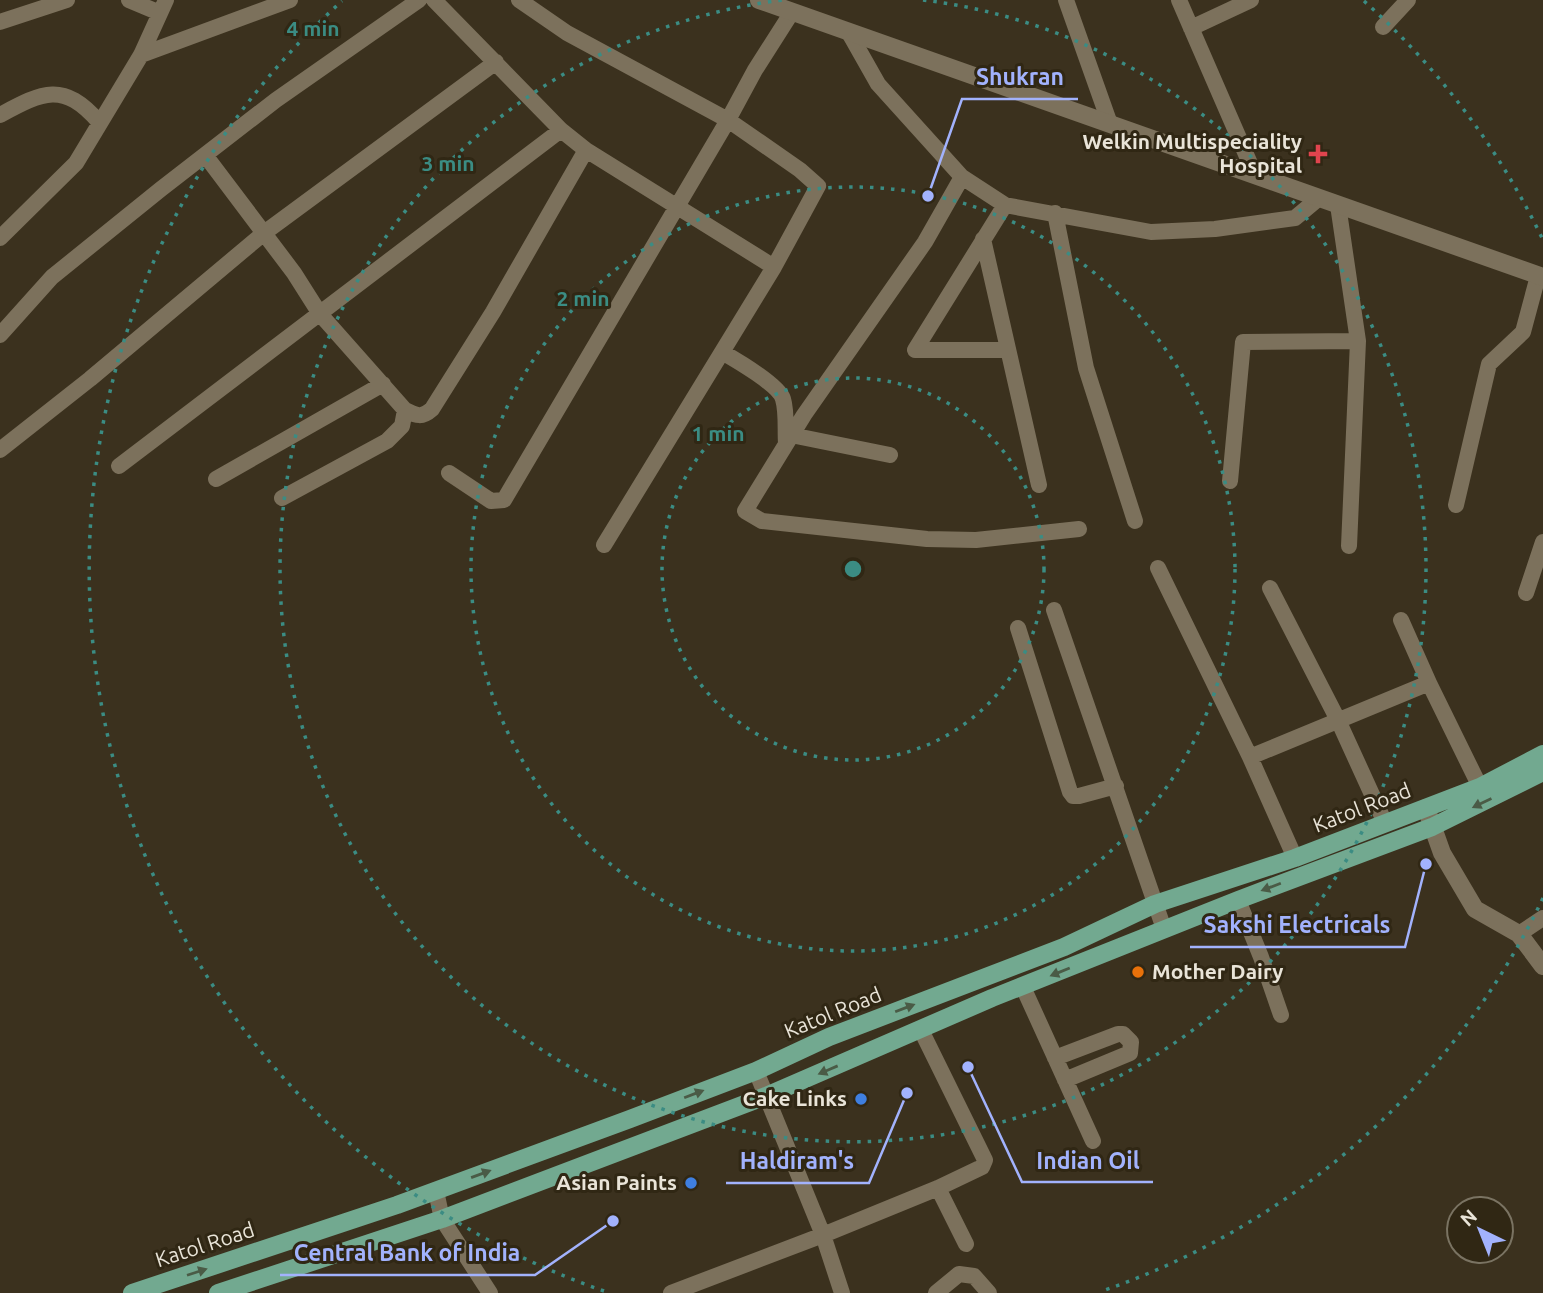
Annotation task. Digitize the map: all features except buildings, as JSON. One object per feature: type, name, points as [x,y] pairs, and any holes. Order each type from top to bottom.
[{"type":"main road","name":"Katol Road","points":[[132,1293],[436,1191],[756,1071],[829,1037],[1064,947],[1155,904],[1295,858],[1480,787],[1543,754]]},
{"type":"main road","name":"Katol Road","points":[[218,1293],[442,1219],[766,1096],[1164,929],[1432,827],[1543,772]]},
{"type":"street","points":[[0,22],[66,0]]},
{"type":"street","points":[[0,238],[76,163],[141,55],[163,7],[129,0]]},
{"type":"street","points":[[141,55],[290,0]]},
{"type":"street","points":[[0,335],[52,277],[276,100],[419,0]]},
{"type":"street","points":[[434,0],[561,130],[586,150],[774,267]]},
{"type":"street","points":[[519,0],[567,33],[728,120],[800,170],[818,186],[774,267],[604,545]]},
{"type":"street","points":[[1066,0],[1110,124]]},
{"type":"street","points":[[1179,0],[1255,176]]},
{"type":"street","points":[[1191,28],[1251,0]]},
{"type":"street","points":[[1382,27],[1408,0]]},
{"type":"street","points":[[449,473],[491,501],[505,500],[755,70],[773,3],[848,32],[1541,276],[1523,332],[1489,364],[1456,506]]},
{"type":"street","points":[[848,32],[878,84],[962,177],[1005,205],[1152,232],[1215,229],[1295,218],[1319,198]]},
{"type":"street","points":[[0,450],[90,379],[264,233],[496,62]]},
{"type":"street","points":[[0,115],[37,96],[53,94],[71,98],[84,105],[99,122]]},
{"type":"street","points":[[119,466],[561,130]]},
{"type":"street","points":[[205,155],[294,273],[320,314],[405,410],[417,416],[426,415],[432,409],[493,312],[586,150]]},
{"type":"street","points":[[962,177],[925,242],[789,439],[744,511],[762,521],[927,539],[976,540],[1079,529]]},
{"type":"street","points":[[1005,205],[915,350],[1006,349]]},
{"type":"street","points":[[1338,205],[1358,341],[1349,546]]},
{"type":"street","points":[[1055,213],[1086,368],[1135,521]]},
{"type":"street","points":[[983,239],[1039,485]]},
{"type":"street","points":[[1230,481],[1243,342],[1358,341]]},
{"type":"street","points":[[722,352],[775,386],[783,397],[789,439]]},
{"type":"street","points":[[216,479],[383,384]]},
{"type":"street","points":[[282,498],[387,441],[402,426],[405,410]]},
{"type":"street","points":[[789,439],[890,455]]},
{"type":"street","points":[[1526,593],[1543,542]]},
{"type":"street","points":[[1158,568],[1250,757],[1295,858]]},
{"type":"street","points":[[1270,588],[1338,720],[1385,824]]},
{"type":"street","points":[[1055,610],[1164,929]]},
{"type":"street","points":[[1401,620],[1480,787]]},
{"type":"street","points":[[1018,628],[1070,792],[1073,796],[1079,796],[1116,786]]},
{"type":"street","points":[[1250,757],[1429,683]]},
{"type":"street","points":[[1426,808],[1442,853],[1475,909],[1518,934],[1543,966]]},
{"type":"street","points":[[1238,900],[1280,1015]]},
{"type":"street","points":[[1518,934],[1543,918]]},
{"type":"street","points":[[1023,987],[1093,1141]]},
{"type":"street","points":[[671,1293],[823,1235],[982,1167],[985,1160],[921,1030]]},
{"type":"street","points":[[1055,1058],[1118,1034],[1124,1034],[1131,1042],[1130,1053],[1065,1080]]},
{"type":"street","points":[[756,1071],[823,1235],[842,1293]]},
{"type":"street","points":[[938,1188],[966,1244]]},
{"type":"street","points":[[436,1191],[442,1219],[491,1293]]},
{"type":"street","points":[[936,1293],[959,1274],[974,1276],[989,1293]]},
{"type":"place","name":"Welkin Multispeciality Hospital","points":[[1318,154]]},
{"type":"place","name":"Shukran","points":[[928,196]]},
{"type":"place","name":"Sakshi Electricals","points":[[1426,864]]},
{"type":"place","name":"Mother Dairy","points":[[1138,972]]},
{"type":"place","name":"Indian Oil","points":[[968,1067]]},
{"type":"place","name":"Haldiram's","points":[[907,1093]]},
{"type":"place","name":"Cake Links","points":[[861,1099]]},
{"type":"place","name":"Asian Paints","points":[[691,1183]]},
{"type":"place","name":"Central Bank of India","points":[[613,1221]]}]
